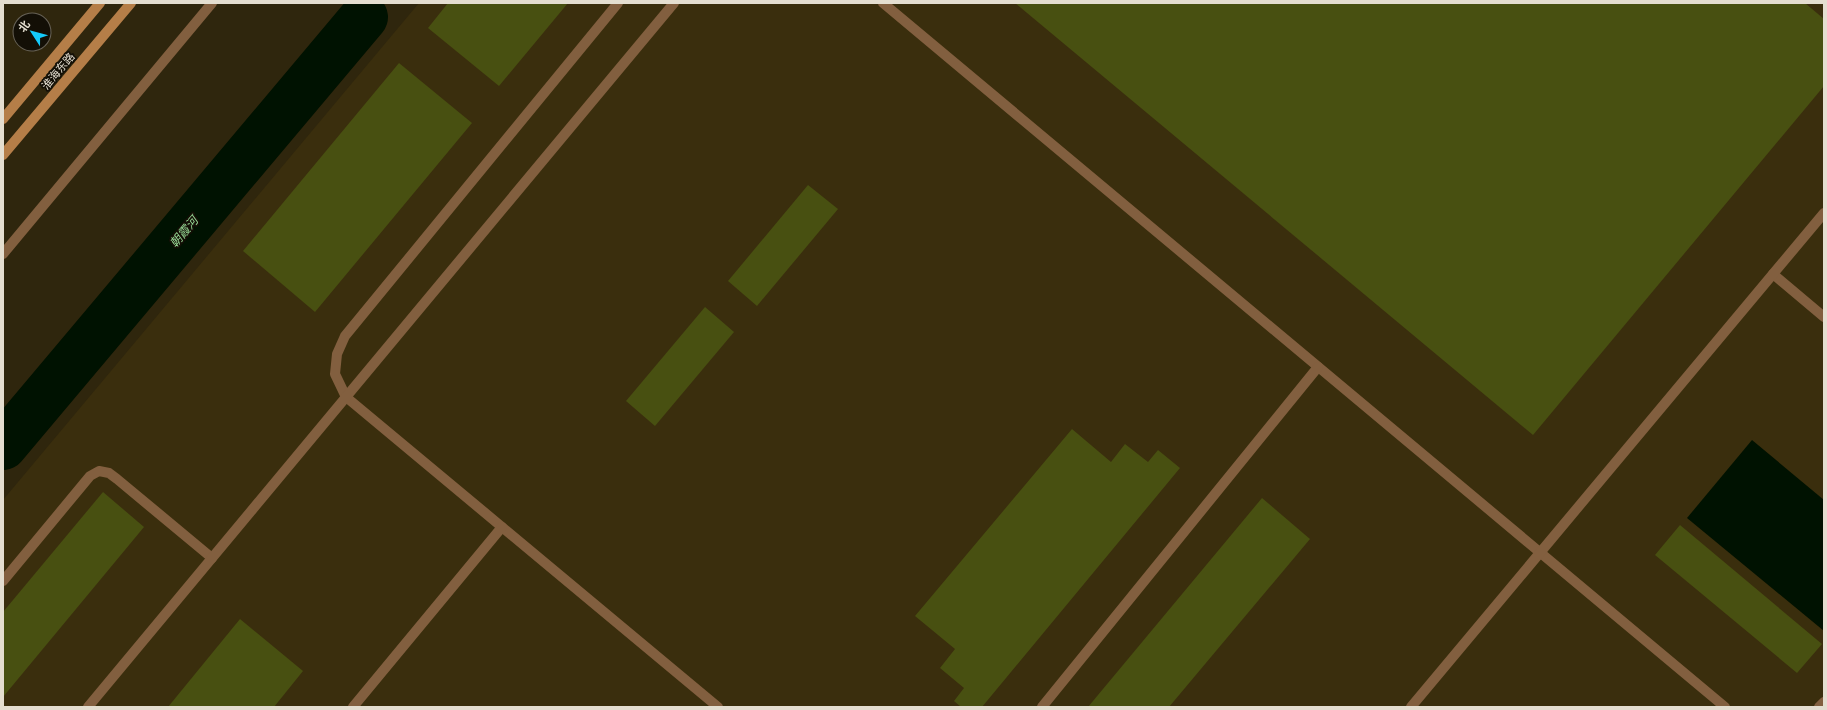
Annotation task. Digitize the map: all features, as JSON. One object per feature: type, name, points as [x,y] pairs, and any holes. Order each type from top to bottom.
[{"type":"main road","name":"淮海东路","points":[[3,119],[100,3]]},
{"type":"main road","name":"淮海东路","points":[[3,154],[131,3]]},
{"type":"lane","points":[[3,254],[212,3]]},
{"type":"lane","points":[[618,3],[345,336],[337,354],[335,374],[346,398],[718,707]]},
{"type":"lane","points":[[88,707],[674,3]]},
{"type":"lane","points":[[883,3],[1726,707]]},
{"type":"lane","points":[[1411,707],[1824,213]]},
{"type":"lane","points":[[1773,274],[1824,317]]},
{"type":"lane","points":[[1042,707],[1318,367]]},
{"type":"lane","points":[[3,581],[90,476],[99,471],[109,473],[117,479],[212,558]]},
{"type":"lane","points":[[353,707],[502,528]]},
{"type":"lane","points":[[1820,707],[1824,702]]},
{"type":"shaded area","points":[[419,3],[1824,3],[1824,707],[3,707],[3,500]]},
{"type":"shaded area","points":[[1752,440],[1824,500],[1824,631],[1687,518]]},
{"type":"building","points":[[448,3],[568,3],[499,86],[428,28]]},
{"type":"building","points":[[1015,3],[1805,3],[1824,19],[1824,86],[1533,435]]},
{"type":"building","points":[[399,63],[472,123],[315,312],[243,251]]},
{"type":"building","points":[[808,185],[838,209],[757,306],[728,281]]},
{"type":"building","points":[[705,307],[734,332],[655,426],[626,401]]},
{"type":"building","points":[[1072,429],[1111,462],[1125,444],[1148,462],[1158,450],[1180,468],[982,707],[961,707],[954,701],[964,688],[940,668],[955,649],[915,616]]},
{"type":"building","points":[[103,492],[144,527],[3,697],[3,612]]},
{"type":"building","points":[[1262,498],[1310,539],[1169,707],[1088,707]]},
{"type":"building","points":[[1680,525],[1822,644],[1797,673],[1655,555]]},
{"type":"building","points":[[240,619],[303,671],[274,707],[168,707]]},
{"type":"waterway","name":"朝霞河","points":[[3,446],[364,17]]}]
